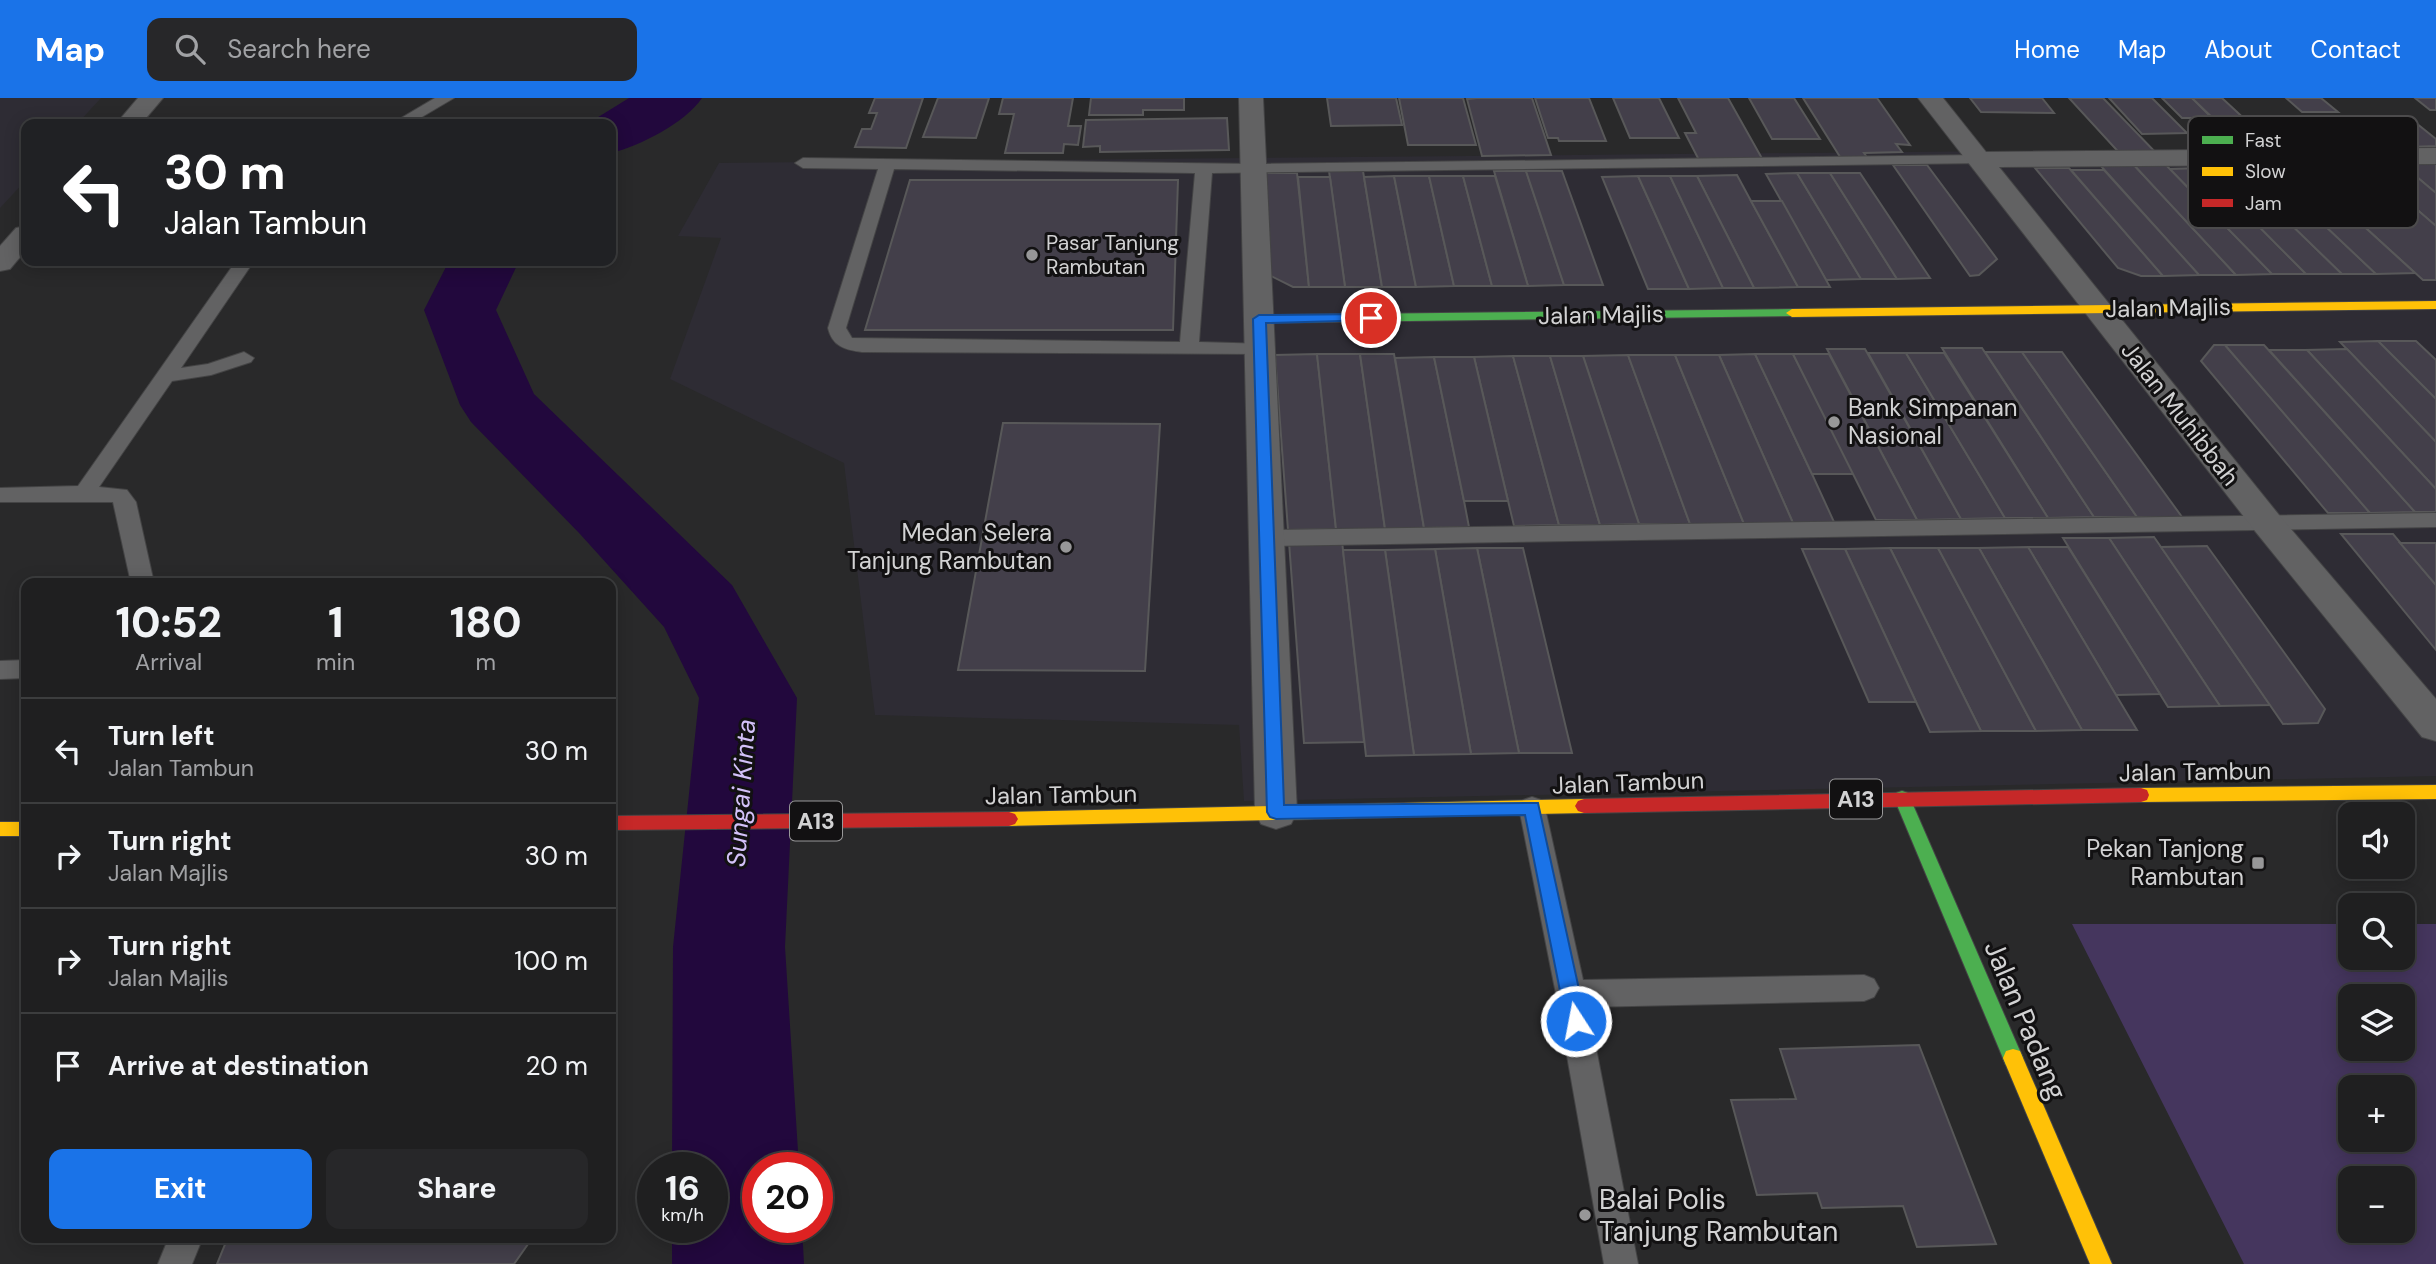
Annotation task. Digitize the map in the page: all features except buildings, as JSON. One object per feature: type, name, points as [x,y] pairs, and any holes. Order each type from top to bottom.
[{"type":"street","points":[[132,119],[151,98]]},
{"type":"street","points":[[1251,98],[1276,812]]},
{"type":"street","name":"Jalan Muhibbah","points":[[1930,98],[2267,523],[2436,726]]},
{"type":"street","points":[[2418,156],[2436,156]]},
{"type":"street","points":[[1979,160],[2188,158]]},
{"type":"street","points":[[0,263],[21,240]]},
{"type":"street","name":"Jalan Majlis","points":[[1260,333],[2097,309],[2436,305]]},
{"type":"street","name":"Jalan Tambun","points":[[616,822],[1021,819],[1902,797],[2436,792]]},
{"type":"street","name":"Jalan Padang","points":[[1902,797],[2101,1264]]},
{"type":"street","points":[[0,829],[21,829]]},
{"type":"lane","points":[[408,119],[446,98]]},
{"type":"lane","points":[[803,163],[1254,169],[1979,160]]},
{"type":"lane","points":[[888,163],[837,328],[842,341],[862,346],[1189,348],[1260,333]]},
{"type":"lane","points":[[1189,348],[1204,167]]},
{"type":"lane","points":[[84,492],[242,266]]},
{"type":"lane","points":[[165,376],[211,369],[244,358]]},
{"type":"lane","points":[[0,495],[84,492],[119,495],[125,502],[142,578]]},
{"type":"lane","points":[[1267,538],[2436,520]]},
{"type":"lane","points":[[0,670],[21,669]]},
{"type":"lane","points":[[1532,808],[1571,994],[1621,1264]]},
{"type":"lane","points":[[1571,994],[1864,988]]},
{"type":"lane","points":[[175,1264],[184,1243]]},
{"type":"shaded area","points":[[0,98],[101,98],[82,119],[21,119],[21,185],[0,208]]},
{"type":"shaded area","name":"Pekan Tanjong Rambutan","points":[[2418,147],[2436,147],[2436,776],[1244,801],[1239,725],[875,715],[844,463],[670,379],[721,238],[678,236],[719,163],[2188,149],[2188,228],[2418,228]]},
{"type":"shaded area","points":[[2072,924],[2338,924],[2338,970],[2415,970],[2415,924],[2436,924],[2436,1264],[2244,1264]]},
{"type":"waterway","name":"Sungai Kinta","points":[[616,131],[672,98]]},
{"type":"waterway","name":"Sungai Kinta","points":[[482,266],[460,310],[499,405],[610,514],[700,608],[748,698],[729,947],[738,1264]]},
{"type":"traffic: fast","points":[[1260,319],[1792,313]]},
{"type":"traffic: fast","points":[[1902,798],[2013,1058]]},
{"type":"traffic: slow","points":[[1792,313],[2436,305]]},
{"type":"traffic: slow","points":[[2141,795],[2436,792]]},
{"type":"traffic: slow","points":[[1009,819],[1584,806]]},
{"type":"traffic: slow","points":[[0,829],[21,829]]},
{"type":"traffic: slow","points":[[2013,1058],[2101,1264]]},
{"type":"traffic: jam","points":[[1584,806],[2141,795]]},
{"type":"traffic: jam","points":[[616,823],[1009,819]]},
{"type":"place","name":"Pasar Tanjung Rambutan","points":[[1032,255]]},
{"type":"place","name":"Bank Simpanan Nasional","points":[[1834,422]]},
{"type":"place","name":"Medan Selera Tanjung Rambutan","points":[[1066,547]]},
{"type":"place","name":"Pekan Tanjong Rambutan","points":[[2258,863]]},
{"type":"place","name":"Balai Polis Tanjung Rambutan","points":[[1585,1215]]},
{"type":"route","points":[[1371,318],[1259,319],[1276,812],[1532,808],[1576,1021]]}]
